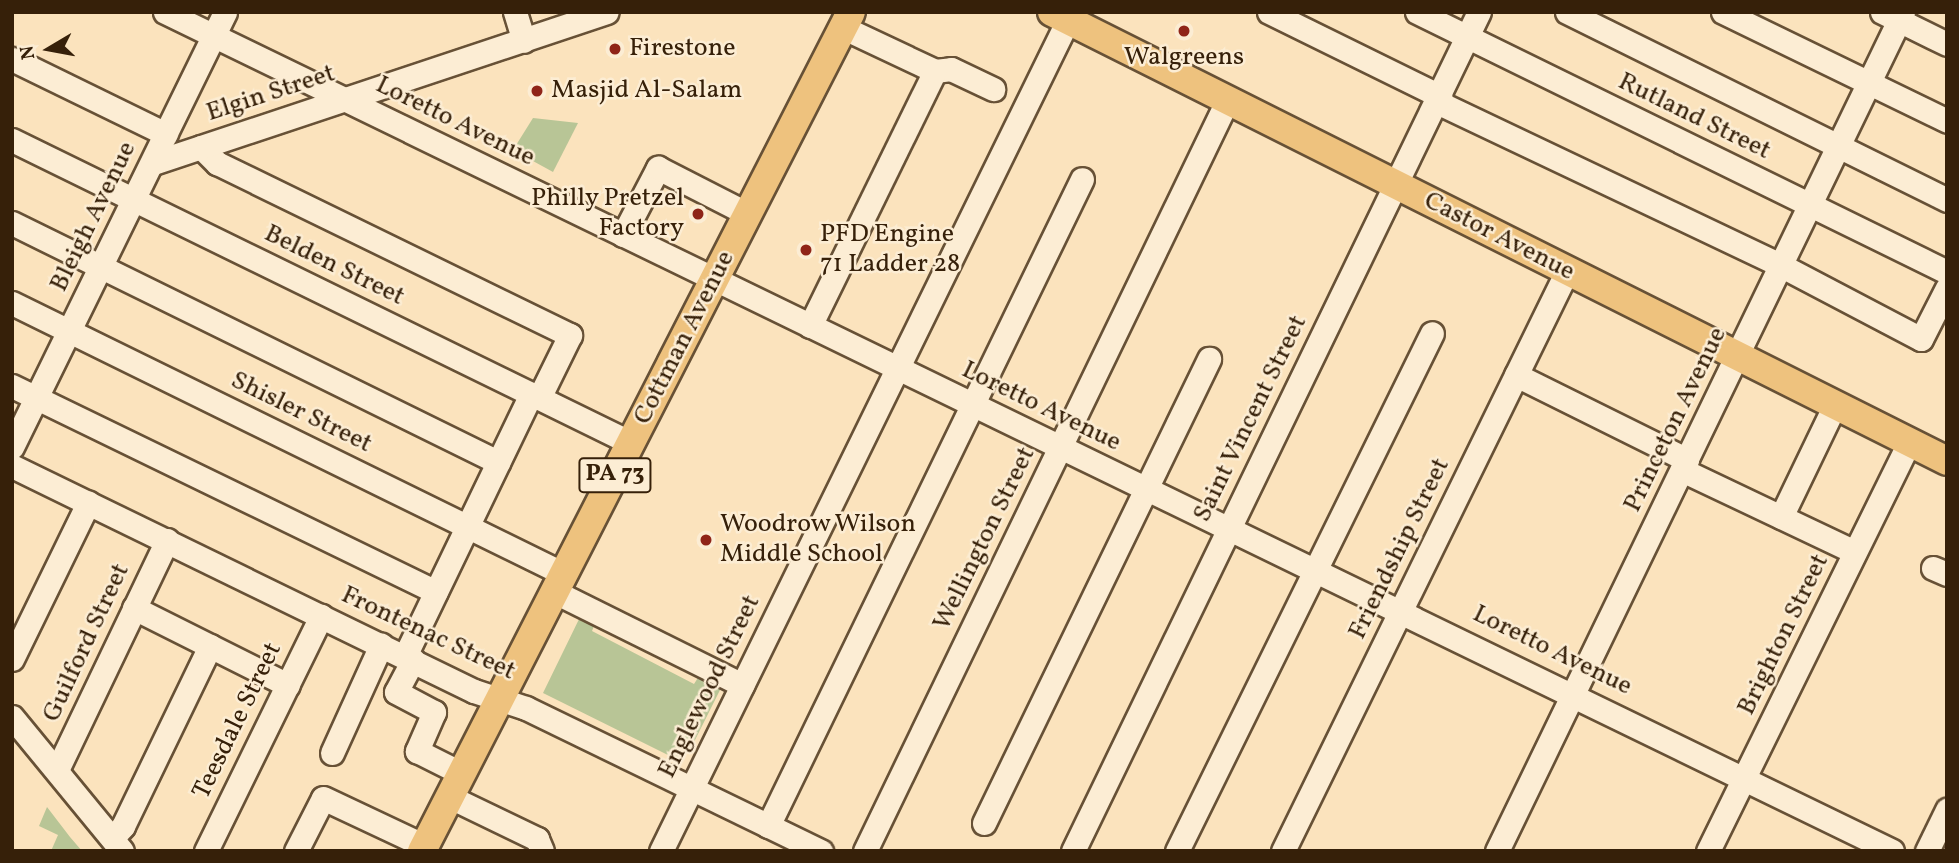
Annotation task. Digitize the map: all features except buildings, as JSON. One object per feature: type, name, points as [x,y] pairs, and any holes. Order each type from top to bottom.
[{"type":"main road","name":"Castor Avenue","points":[[1067,17],[1947,461]]},
{"type":"main road","name":"Cottman Avenue","points":[[424,848],[847,20]]},
{"type":"street","name":"Loretto Avenue","points":[[164,12],[897,366],[1146,490],[1402,609],[1892,851]]},
{"type":"street","name":"Bleigh Avenue","points":[[12,446],[225,12]]},
{"type":"street","points":[[515,12],[524,41]]},
{"type":"street","points":[[1269,12],[1438,99],[1782,266],[1921,339],[1947,288]]},
{"type":"street","name":"Rutland Street","points":[[1417,12],[1947,272]]},
{"type":"street","name":"Saint Vincent Street","points":[[1073,851],[1479,12]]},
{"type":"street","points":[[1567,12],[1947,200]]},
{"type":"street","points":[[1723,12],[1947,121]]},
{"type":"street","name":"Elgin Street","points":[[153,163],[524,41],[557,20],[600,14]]},
{"type":"street","points":[[1895,15],[1947,44]]},
{"type":"street","name":"Princeton Avenue","points":[[1497,851],[1782,266],[1869,83],[1895,15]]},
{"type":"street","name":"Englewood Street","points":[[661,851],[1067,17]]},
{"type":"street","points":[[847,20],[935,71],[951,69],[993,89]]},
{"type":"street","points":[[12,59],[166,134]]},
{"type":"street","points":[[810,326],[935,71]]},
{"type":"street","name":"Wellington Street","points":[[865,851],[1228,99]]},
{"type":"street","name":"Belden Street","points":[[12,140],[631,443]]},
{"type":"street","points":[[201,147],[217,163],[570,335],[498,462],[436,592],[396,692],[435,712],[417,751],[455,785],[537,839],[542,851]]},
{"type":"street","points":[[623,235],[658,168],[748,214]]},
{"type":"street","points":[[768,826],[1082,179]]},
{"type":"street","points":[[12,223],[498,462]]},
{"type":"street","name":"Friendship Street","points":[[1283,851],[1567,271]]},
{"type":"street","name":"Shisler Street","points":[[12,303],[468,526],[559,583],[743,685]]},
{"type":"street","points":[[1177,851],[1432,333]]},
{"type":"street","points":[[984,823],[1209,359]]},
{"type":"street","points":[[1516,375],[1781,517],[1855,552]]},
{"type":"street","points":[[12,386],[436,592]]},
{"type":"street","points":[[1781,517],[1835,405]]},
{"type":"street","name":"Brighton Street","points":[[1708,851],[1909,443]]},
{"type":"street","name":"Frontenac Street","points":[[12,466],[381,645],[691,787],[821,851]]},
{"type":"street","points":[[12,659],[88,503]]},
{"type":"street","name":"Guilford Street","points":[[57,770],[167,540]]},
{"type":"street","points":[[134,608],[288,685]]},
{"type":"street","name":"Teesdale Street","points":[[206,851],[321,616]]},
{"type":"street","points":[[332,753],[381,645]]},
{"type":"street","points":[[117,844],[123,826],[210,646]]},
{"type":"street","points":[[12,717],[117,844]]},
{"type":"street","points":[[296,851],[323,798],[424,848]]},
{"type":"street","points":[[1927,851],[1947,810]]},
{"type":"green space","points":[[533,118],[578,123],[553,172],[513,150]]},
{"type":"green space","points":[[582,613],[596,621],[592,631],[694,684],[701,673],[722,686],[689,752],[674,758],[543,693]]},
{"type":"green space","points":[[47,807],[82,851],[51,851],[58,835],[39,826]]},
{"type":"place","name":"Walgreens","points":[[1184,31]]},
{"type":"place","name":"Firestone","points":[[615,49]]},
{"type":"place","name":"Masjid Al-Salam","points":[[537,91]]},
{"type":"place","name":"Philly Pretzel Factory","points":[[698,214]]},
{"type":"place","name":"PFD Engine 71 Ladder 28","points":[[806,250]]},
{"type":"place","name":"Woodrow Wilson Middle School","points":[[706,540]]}]
